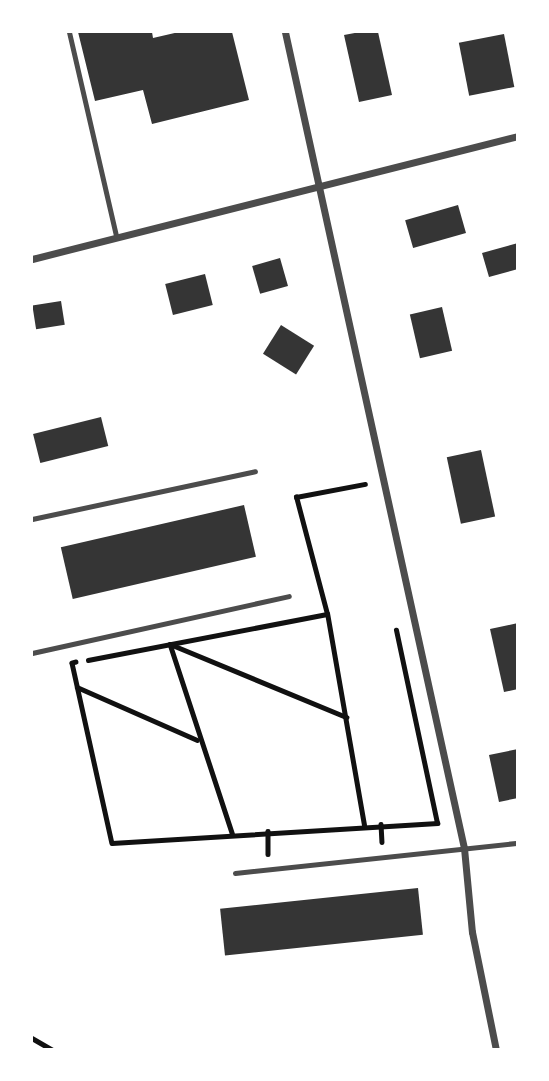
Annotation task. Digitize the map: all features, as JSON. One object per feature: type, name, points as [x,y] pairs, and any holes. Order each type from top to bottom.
[{"type":"street","points":[[285,32],[464,848],[472,932],[496,1049]]},
{"type":"street","points":[[32,259],[517,136]]},
{"type":"lane","points":[[69,32],[116,236]]},
{"type":"lane","points":[[32,519],[255,471]]},
{"type":"lane","points":[[32,653],[289,596]]},
{"type":"lane","points":[[235,873],[517,843]]},
{"type":"path","points":[[365,825],[327,614],[296,497],[365,482],[368,495]]},
{"type":"path","points":[[327,614],[72,663],[111,843],[232,833],[437,823],[394,618]]},
{"type":"path","points":[[170,644],[347,717]]},
{"type":"path","points":[[170,644],[198,741],[232,833]]},
{"type":"path","points":[[77,686],[198,741]]},
{"type":"path","points":[[268,831],[268,869]]},
{"type":"path","points":[[32,1038],[52,1049]]},
{"type":"building","points":[[78,32],[152,32],[153,38],[179,32],[232,32],[249,100],[152,124],[143,90],[95,101]]},
{"type":"building","points":[[378,32],[392,95],[359,102],[344,35]]},
{"type":"building","points":[[504,34],[514,87],[469,96],[459,43]]},
{"type":"building","points":[[458,205],[466,233],[413,248],[405,220]]},
{"type":"building","points":[[518,243],[518,269],[489,277],[482,253]]},
{"type":"building","points":[[280,258],[288,286],[260,294],[252,266]]},
{"type":"building","points":[[205,274],[213,305],[173,315],[165,284]]},
{"type":"building","points":[[61,301],[65,325],[36,329],[32,306]]},
{"type":"building","points":[[442,307],[452,351],[420,358],[410,314]]},
{"type":"building","points":[[281,325],[314,346],[296,375],[263,354]]},
{"type":"building","points":[[101,417],[108,446],[40,463],[33,434]]},
{"type":"building","points":[[481,450],[495,517],[461,524],[447,457]]},
{"type":"building","points":[[244,505],[256,557],[73,599],[61,547]]},
{"type":"building","points":[[518,623],[518,689],[504,692],[490,629]]},
{"type":"building","points":[[518,749],[518,798],[499,802],[489,755]]},
{"type":"building","points":[[418,888],[423,935],[225,956],[220,909]]}]
